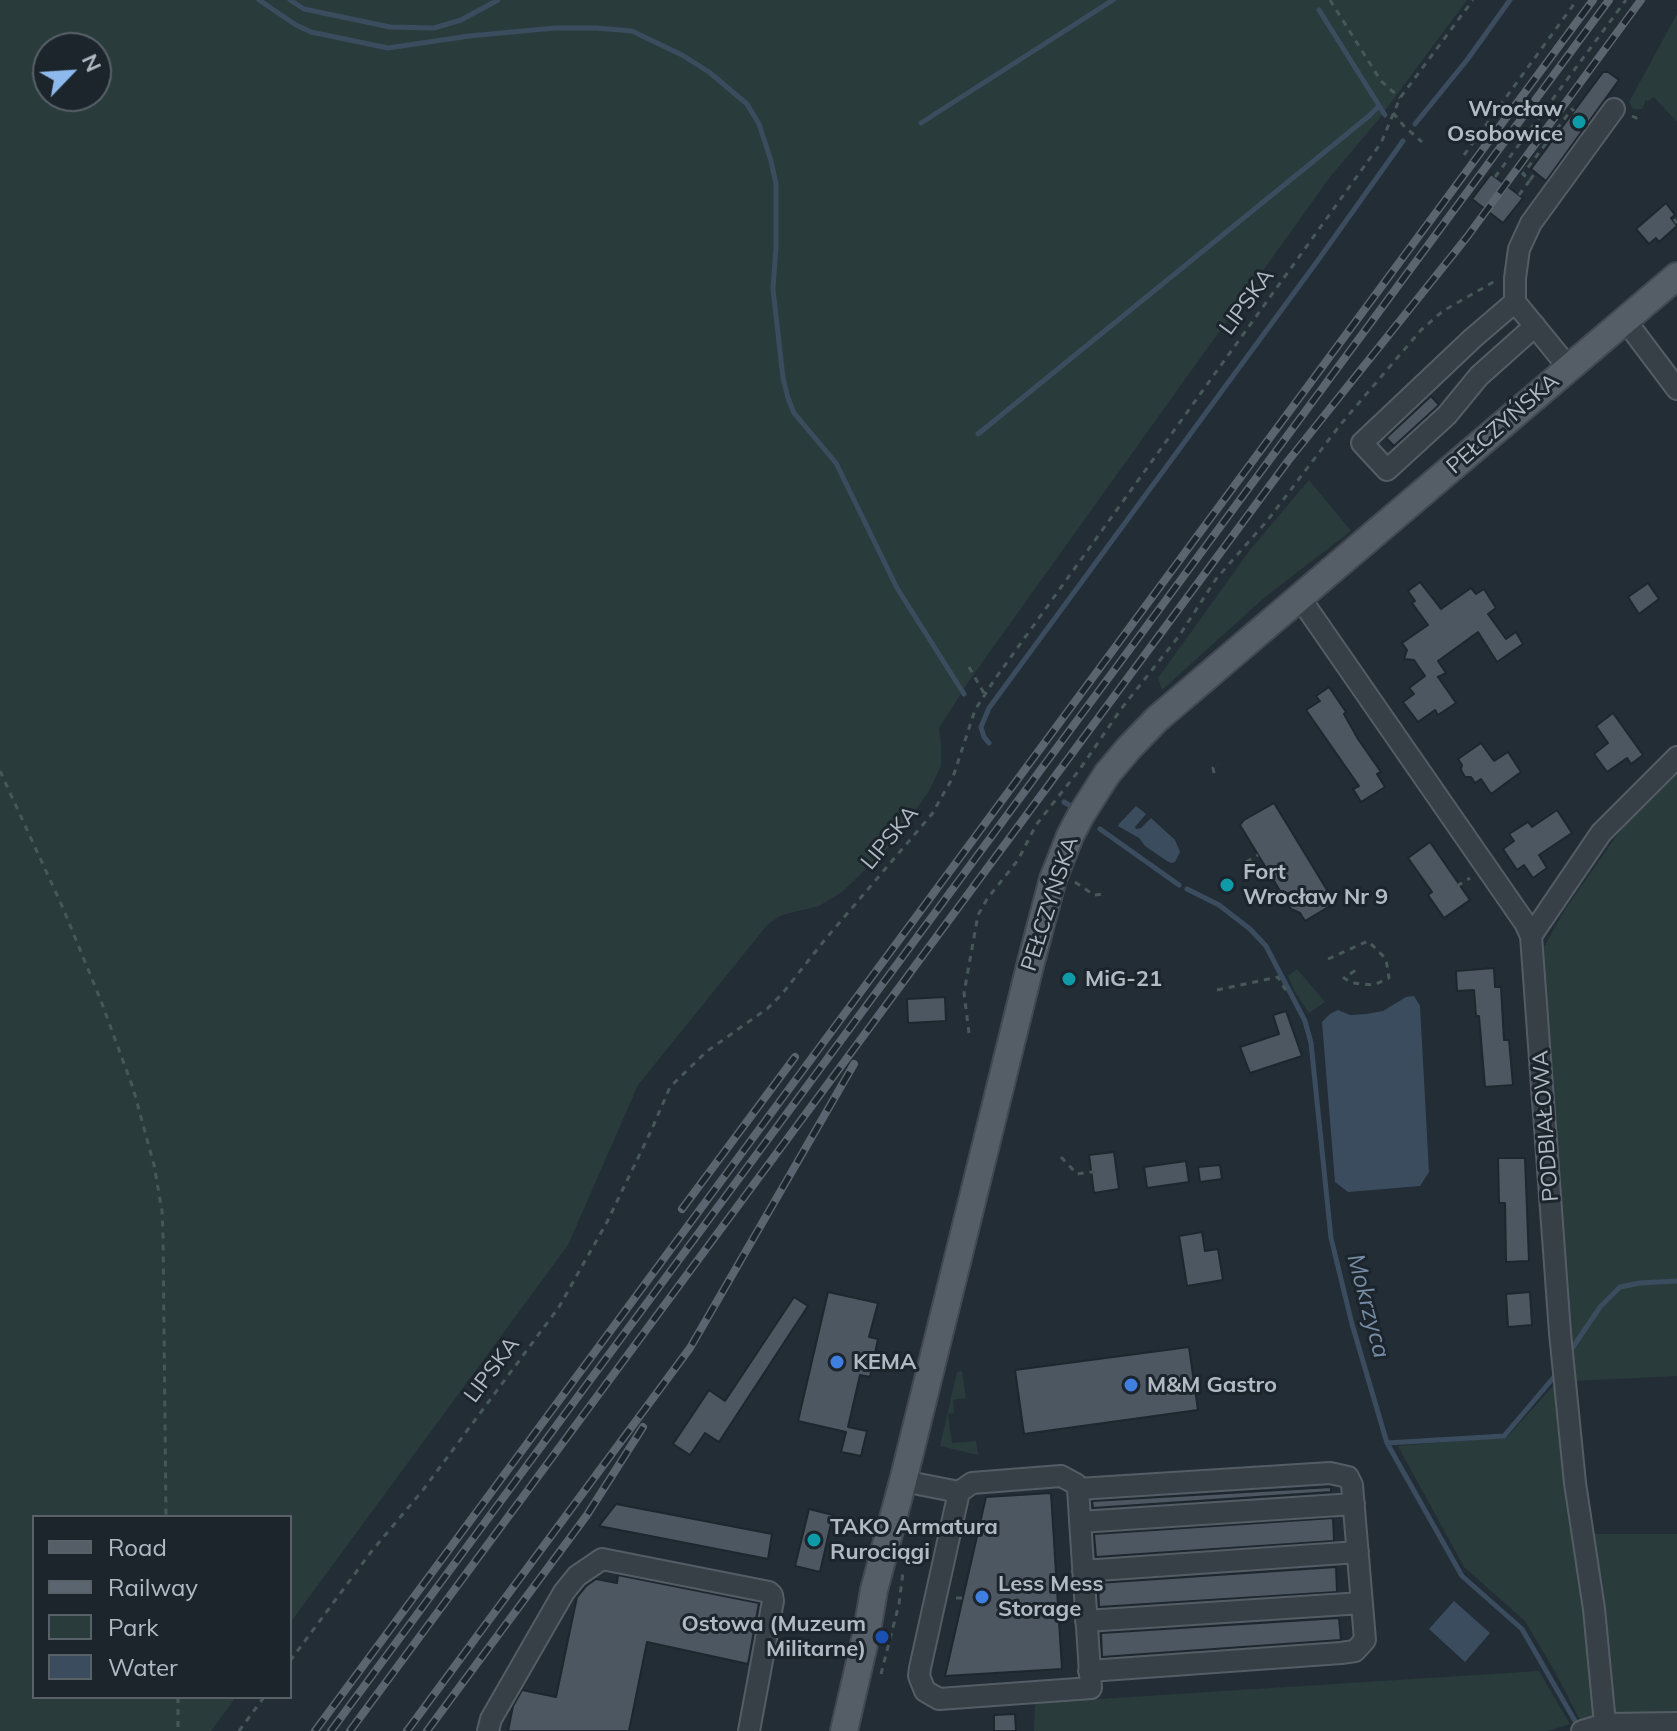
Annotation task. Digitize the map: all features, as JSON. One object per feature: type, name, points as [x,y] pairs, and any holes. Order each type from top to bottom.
[{"type":"main road","name":"PEŁCZYŃSKA","points":[[844,1731],[874,1590],[1034,949],[1053,879],[1070,836],[1100,785],[1142,734],[1677,276]]},
{"type":"street","points":[[1569,368],[1515,302],[1519,249],[1524,234],[1614,109]]},
{"type":"street","points":[[1515,302],[1362,443],[1387,470],[1447,415],[1479,376],[1535,326]]},
{"type":"street","points":[[1625,320],[1677,389]]},
{"type":"street","name":"PODBIAŁOWA","points":[[1300,598],[1531,936],[1560,1333],[1605,1724]]},
{"type":"street","points":[[1531,936],[1601,833],[1677,757]]},
{"type":"street","points":[[1078,1489],[1330,1473],[1348,1477],[1354,1504],[1365,1640],[1355,1651],[1089,1671]]},
{"type":"street","points":[[1061,1476],[1072,1481],[1078,1489],[1091,1688],[939,1699],[925,1691],[919,1676],[920,1668],[959,1492],[972,1483],[1061,1476]]},
{"type":"street","points":[[903,1481],[959,1492]]},
{"type":"street","points":[[1080,1522],[1354,1504]]},
{"type":"street","points":[[1083,1571],[1358,1552]]},
{"type":"street","points":[[488,1731],[491,1719],[564,1592],[577,1576],[602,1559],[772,1595],[749,1731]]},
{"type":"street","points":[[1086,1621],[1362,1603]]},
{"type":"street","points":[[1582,1731],[1605,1724],[1677,1723]]},
{"type":"path","points":[[1330,0],[1381,81],[1400,98]]},
{"type":"path","name":"LIPSKA","points":[[292,1658],[371,1552],[423,1490],[559,1307],[607,1222],[670,1087],[706,1052],[768,1008],[782,994],[932,814],[953,777],[975,710],[1381,143],[1400,98],[1473,0]]},
{"type":"path","points":[[1464,155],[1577,0]]},
{"type":"path","points":[[1495,177],[1626,0]]},
{"type":"path","points":[[1530,180],[1523,174],[1572,109],[1574,111]]},
{"type":"path","points":[[1393,113],[1422,142]]},
{"type":"path","points":[[1519,195],[1535,173]]},
{"type":"path","points":[[969,1033],[964,993],[978,915],[1018,860],[1036,825],[1179,636],[1216,579],[1267,521],[1340,425],[1421,330],[1443,311],[1494,281],[1515,278]]},
{"type":"path","points":[[969,667],[985,695]]},
{"type":"path","points":[[1214,773],[1213,768],[1218,763]]},
{"type":"path","points":[[0,771],[63,908],[101,1001],[133,1088],[154,1165],[163,1234],[166,1515]]},
{"type":"path","points":[[1246,862],[1258,855]]},
{"type":"path","points":[[1072,880],[1094,895],[1103,894]]},
{"type":"path","points":[[1268,899],[1280,891]]},
{"type":"path","points":[[1328,959],[1368,941],[1386,959],[1389,978],[1374,985],[1352,983],[1344,978],[1356,970]]},
{"type":"path","points":[[1217,990],[1278,977],[1285,989],[1292,986]]},
{"type":"path","points":[[1061,1157],[1077,1174],[1098,1171]]},
{"type":"path","points":[[178,1699],[178,1731]]},
{"type":"path","points":[[239,1731],[263,1699]]},
{"type":"green space","points":[[0,0],[1467,0],[1378,120],[1330,177],[971,678],[939,728],[941,766],[929,791],[888,848],[842,892],[819,906],[782,915],[768,924],[638,1085],[568,1245],[292,1620],[292,1515],[32,1515],[32,1699],[235,1699],[211,1731],[0,1731]]},
{"type":"green space","points":[[1677,14],[1677,122],[1654,97],[1646,100],[1642,109],[1633,109],[1629,102]]},
{"type":"green space","points":[[1309,480],[1351,531],[1265,597],[1162,690],[1158,678],[1250,550]]},
{"type":"green space","points":[[1677,769],[1677,1376],[1573,1381],[1545,1035],[1543,949],[1564,911],[1631,815]]},
{"type":"green space","points":[[1297,969],[1325,1002],[1309,1013],[1288,976]]},
{"type":"green space","points":[[962,1371],[966,1398],[953,1400],[954,1413],[948,1414],[952,1443],[976,1441],[978,1455],[940,1446],[957,1372]]},
{"type":"green space","points":[[1556,1383],[1562,1454],[1570,1493],[1596,1716],[1580,1720],[1525,1621],[1464,1567],[1398,1446],[1507,1437]]},
{"type":"green space","points":[[1590,1534],[1677,1534],[1677,1716],[1615,1714]]},
{"type":"green space","points":[[1539,1671],[1570,1724],[1548,1731],[1034,1731],[1035,1703]]},
{"type":"water","points":[[1136,806],[1146,814],[1136,829],[1151,818],[1175,840],[1180,852],[1175,862],[1167,861],[1139,838],[1118,826]]},
{"type":"water","points":[[1414,996],[1420,1006],[1429,1172],[1420,1186],[1348,1192],[1335,1182],[1322,1022],[1338,1010],[1350,1015],[1383,1011],[1406,997]]},
{"type":"water","points":[[1454,1601],[1490,1633],[1465,1662],[1429,1629]]},
{"type":"building","name":"Wrocław Osobowice","points":[[1603,72],[1619,80],[1546,181],[1531,169]]},
{"type":"building","points":[[1491,174],[1523,198],[1503,223],[1472,199]]},
{"type":"building","points":[[1666,203],[1675,215],[1671,218],[1677,226],[1659,242],[1656,238],[1649,244],[1636,229]]},
{"type":"building","points":[[1431,396],[1439,405],[1394,446],[1386,438]]},
{"type":"building","points":[[1420,582],[1441,609],[1471,588],[1476,594],[1484,589],[1496,608],[1488,614],[1506,639],[1516,632],[1523,644],[1497,662],[1478,632],[1438,661],[1446,673],[1438,677],[1456,703],[1438,715],[1435,710],[1418,722],[1403,702],[1414,694],[1409,688],[1425,676],[1414,660],[1404,659],[1407,650],[1402,643],[1428,625],[1412,603],[1415,601],[1408,591]]},
{"type":"building","points":[[1648,583],[1659,599],[1639,614],[1628,597]]},
{"type":"building","points":[[1329,687],[1381,772],[1377,774],[1385,787],[1361,802],[1353,789],[1359,786],[1306,710],[1320,701],[1316,696]]},
{"type":"building","points":[[1613,713],[1643,755],[1631,764],[1627,758],[1607,772],[1594,754],[1608,743],[1596,726]]},
{"type":"building","points":[[1481,743],[1494,761],[1508,752],[1521,772],[1491,794],[1481,779],[1475,783],[1471,777],[1465,777],[1458,759]]},
{"type":"building","points":[[1274,803],[1335,903],[1305,921],[1300,913],[1291,909],[1240,825]]},
{"type":"building","points":[[1557,810],[1572,833],[1539,855],[1547,868],[1533,878],[1524,865],[1517,870],[1503,849],[1514,841],[1509,834],[1528,822],[1532,827]]},
{"type":"building","points":[[1430,842],[1470,900],[1444,918],[1428,895],[1432,892],[1408,858]]},
{"type":"building","points":[[1494,968],[1495,987],[1501,987],[1504,1040],[1509,1040],[1513,1085],[1485,1087],[1474,990],[1457,991],[1456,971]]},
{"type":"building","points":[[945,997],[946,1021],[908,1023],[907,999]]},
{"type":"building","points":[[1286,1011],[1302,1056],[1250,1073],[1240,1047],[1279,1034],[1273,1015]]},
{"type":"building","points":[[1114,1152],[1119,1189],[1094,1193],[1089,1155]]},
{"type":"building","points":[[1498,1158],[1525,1158],[1529,1261],[1506,1262],[1505,1203],[1499,1203]]},
{"type":"building","points":[[1186,1161],[1189,1182],[1147,1188],[1144,1167]]},
{"type":"building","points":[[1220,1165],[1222,1179],[1200,1182],[1198,1167]]},
{"type":"building","points":[[1202,1232],[1205,1251],[1218,1249],[1223,1280],[1187,1286],[1179,1236]]},
{"type":"building","points":[[828,1292],[878,1303],[869,1337],[878,1339],[870,1377],[860,1375],[848,1427],[867,1431],[861,1456],[841,1452],[846,1432],[798,1421]]},
{"type":"building","points":[[1530,1292],[1532,1325],[1508,1327],[1506,1294]]},
{"type":"building","points":[[794,1297],[808,1306],[719,1442],[705,1433],[690,1455],[673,1444],[709,1390],[725,1401]]},
{"type":"building","points":[[1189,1347],[1198,1410],[1024,1434],[1015,1370]]},
{"type":"building","points":[[1331,1487],[1331,1492],[1093,1508],[1092,1501]]},
{"type":"building","points":[[1051,1493],[1062,1669],[945,1676],[986,1497]]},
{"type":"building","points":[[616,1504],[772,1534],[768,1559],[599,1526]]},
{"type":"building","name":"TAKO Armatura Rurociągi","points":[[809,1509],[833,1515],[820,1572],[795,1566]]},
{"type":"building","points":[[1333,1518],[1334,1541],[1096,1557],[1094,1534]]},
{"type":"building","points":[[1336,1567],[1337,1592],[1099,1607],[1098,1583]]},
{"type":"building","points":[[618,1575],[759,1603],[748,1664],[647,1642],[629,1731],[508,1731],[513,1706],[522,1690],[556,1697],[577,1597],[596,1579],[617,1583]]},
{"type":"building","points":[[1339,1618],[1341,1640],[1102,1657],[1101,1633]]},
{"type":"building","points":[[1015,1714],[1016,1731],[994,1731],[994,1715]]},
{"type":"waterway","points":[[259,0],[311,32],[388,48],[555,28],[632,31],[709,72],[747,104],[759,124],[776,184],[773,289],[788,398],[794,413],[836,463],[897,588],[964,694]]},
{"type":"waterway","points":[[290,0],[304,9],[390,27],[434,28],[461,20],[498,0]]},
{"type":"waterway","points":[[921,123],[1113,0]]},
{"type":"waterway","points":[[1415,124],[1510,0]]},
{"type":"waterway","points":[[1319,10],[1385,115]]},
{"type":"waterway","points":[[978,434],[1379,106]]},
{"type":"waterway","points":[[989,743],[981,727],[989,708],[1403,141]]},
{"type":"waterway","name":"Mokrzyca","points":[[1064,802],[1069,805]]},
{"type":"waterway","name":"Mokrzyca","points":[[1100,829],[1179,885]]},
{"type":"waterway","name":"Mokrzyca","points":[[1187,889],[1219,905],[1266,946],[1305,1021],[1311,1043],[1331,1238],[1352,1324],[1387,1443],[1462,1576],[1522,1629],[1575,1721]]},
{"type":"waterway","points":[[1571,1350],[1600,1307],[1620,1287],[1677,1281]]},
{"type":"waterway","points":[[1387,1443],[1504,1436],[1554,1377]]},
{"type":"railway","points":[[315,1731],[1593,0]]},
{"type":"railway","points":[[331,1731],[1609,0]]},
{"type":"railway","points":[[350,1731],[1288,461],[1467,237],[1641,0]]},
{"type":"railway","points":[[682,1209],[795,1057]]},
{"type":"railway","points":[[407,1731],[690,1348],[854,1064]]},
{"type":"railway","points":[[427,1731],[587,1515],[643,1427]]},
{"type":"place","name":"Wrocław Osobowice","points":[[1579,122]]},
{"type":"place","name":"Fort Wrocław Nr 9","points":[[1227,885]]},
{"type":"place","name":"MiG-21","points":[[1069,979]]},
{"type":"place","name":"KEMA","points":[[837,1362]]},
{"type":"place","name":"M&M Gastro","points":[[1131,1385]]},
{"type":"place","name":"TAKO Armatura Rurociągi","points":[[814,1540]]},
{"type":"place","name":"Less Mess Storage","points":[[982,1597]]},
{"type":"place","name":"Ostowa (Muzeum Militarne)","points":[[882,1637]]}]
